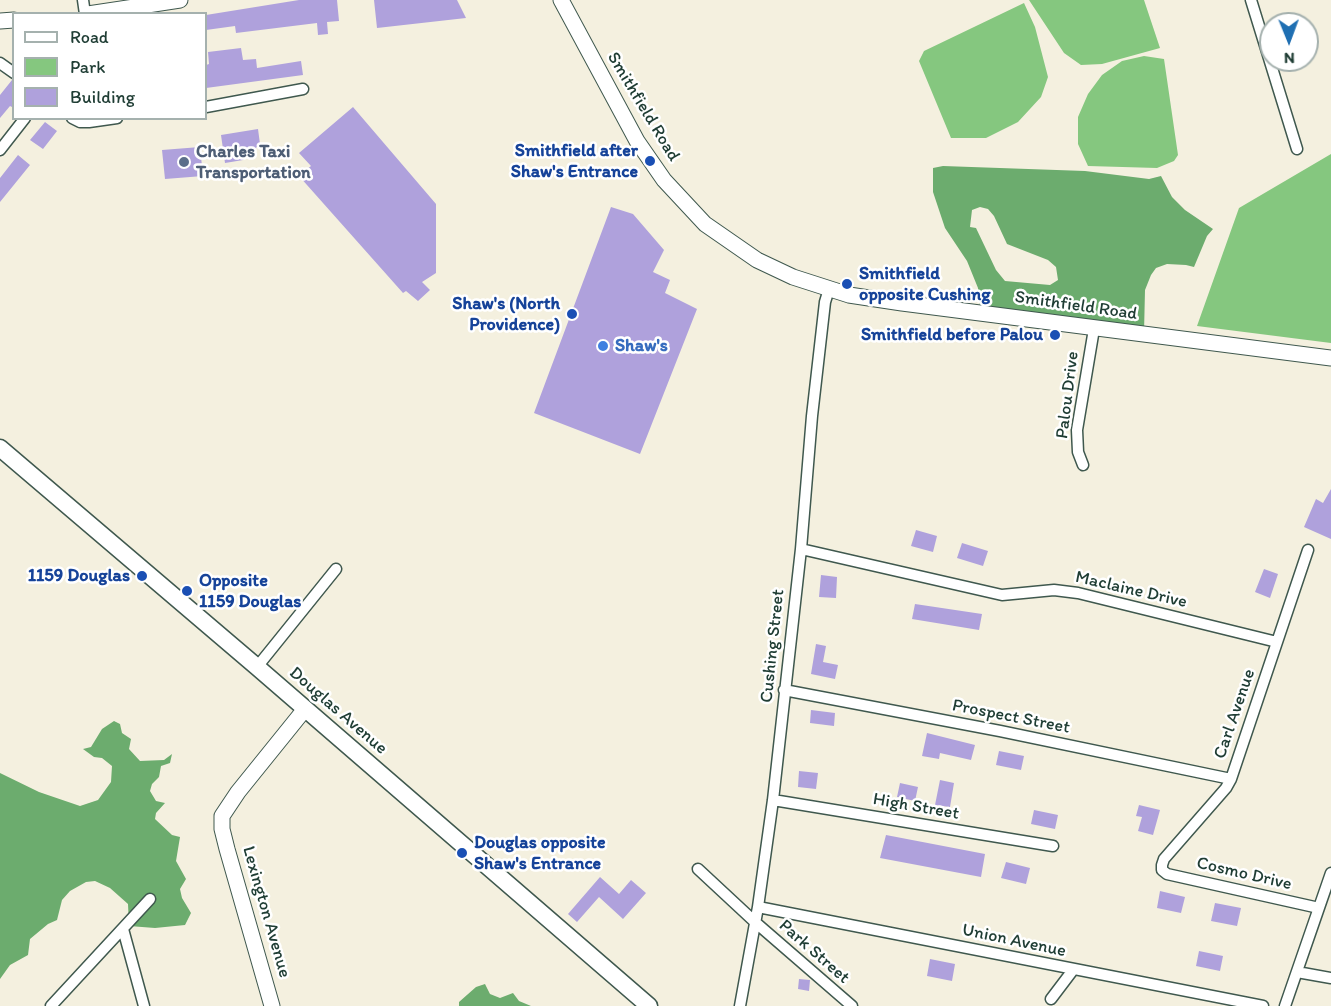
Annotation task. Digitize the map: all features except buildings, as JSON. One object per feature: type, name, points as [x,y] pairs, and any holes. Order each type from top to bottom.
[{"type":"main road","points":[[99,12],[180,0]]},
{"type":"main road","name":"Smithfield Road","points":[[561,0],[637,141],[664,180],[705,224],[763,263],[793,278],[849,295],[902,303],[1331,358]]},
{"type":"main road","name":"Douglas Avenue","points":[[0,448],[649,1006]]},
{"type":"main road","name":"Lexington Avenue","points":[[272,1006],[222,829],[222,816],[227,805],[305,709]]},
{"type":"street","points":[[1251,0],[1298,149]]},
{"type":"street","points":[[0,63],[12,72]]},
{"type":"street","points":[[207,107],[303,88]]},
{"type":"street","points":[[0,150],[23,120]]},
{"type":"street","points":[[76,120],[80,122],[99,120]]},
{"type":"street","name":"Cushing Street","points":[[740,1006],[758,907],[773,800],[801,549],[812,416],[825,302],[829,289]]},
{"type":"street","name":"Palou Drive","points":[[1083,465],[1078,452],[1077,430],[1094,329]]},
{"type":"street","name":"Maclaine Drive","points":[[801,549],[1002,595],[1054,590],[1078,593],[1277,642]]},
{"type":"street","name":"Carl Avenue","points":[[1162,870],[1164,860],[1226,788],[1231,779],[1308,550]]},
{"type":"street","points":[[257,667],[336,569]]},
{"type":"street","name":"Prospect Street","points":[[784,690],[1000,731],[1231,779]]},
{"type":"street","name":"High Street","points":[[773,800],[1053,846]]},
{"type":"street","name":"Park Street","points":[[698,869],[852,1006]]},
{"type":"street","name":"Cosmo Drive","points":[[1162,870],[1167,874],[1319,908]]},
{"type":"street","points":[[1285,1006],[1331,873]]},
{"type":"street","points":[[51,1006],[150,899]]},
{"type":"street","name":"Union Avenue","points":[[758,907],[1263,1006]]},
{"type":"street","points":[[123,929],[144,1006]]},
{"type":"street","points":[[1051,999],[1073,970]]},
{"type":"street","points":[[1297,972],[1331,978]]},
{"type":"green space","points":[[1029,0],[1144,0],[1160,48],[1102,64],[1081,65],[1064,53]]},
{"type":"green space","points":[[1024,3],[1035,27],[1048,77],[1041,97],[1018,122],[986,138],[951,138],[919,61],[924,51]]},
{"type":"green space","points":[[1144,56],[1164,59],[1178,155],[1174,161],[1157,168],[1088,166],[1078,144],[1078,117],[1088,94],[1102,75],[1122,61]]},
{"type":"green space","points":[[1331,154],[1331,343],[1197,326],[1239,208]]},
{"type":"green space","points":[[943,166],[1085,171],[1149,179],[1161,176],[1172,197],[1185,210],[1213,229],[1207,236],[1194,267],[1167,264],[1156,268],[1151,275],[1145,290],[1144,333],[981,316],[978,288],[967,261],[945,228],[933,192],[933,168]],"holes":[[[980,207],[988,209],[994,216],[1007,244],[1048,260],[1056,267],[1058,280],[1050,285],[1005,281],[996,270],[976,228],[970,227],[972,210]]]},
{"type":"green space","points":[[114,721],[120,724],[122,733],[131,739],[129,749],[140,761],[164,760],[172,754],[170,763],[161,766],[159,777],[152,784],[150,791],[156,801],[165,803],[156,813],[155,819],[172,835],[180,837],[176,861],[186,879],[180,889],[182,898],[191,913],[185,925],[155,928],[129,926],[128,904],[110,888],[95,881],[86,882],[70,891],[62,900],[57,920],[48,924],[30,939],[28,955],[10,965],[0,979],[0,773],[39,792],[80,806],[98,800],[111,782],[112,766],[102,758],[94,757],[83,749],[91,747],[102,729]]},
{"type":"green space","points":[[485,984],[490,994],[500,998],[513,993],[519,1001],[531,1006],[459,1006],[459,1002],[476,987]]},
{"type":"place","name":"Smithfield after Shaw's Entrance","points":[[650,161]]},
{"type":"place","name":"Charles Taxi Transportation","points":[[184,162]]},
{"type":"place","name":"Smithfield opposite Cushing","points":[[847,284]]},
{"type":"place","name":"Shaw's (North Providence)","points":[[572,314]]},
{"type":"place","name":"Smithfield before Palou","points":[[1055,335]]},
{"type":"place","name":"Shaw's","points":[[603,346]]},
{"type":"place","name":"1159 Douglas","points":[[142,576]]},
{"type":"place","name":"Opposite 1159 Douglas","points":[[187,591]]},
{"type":"place","name":"Douglas opposite Shaw's Entrance","points":[[462,853]]}]
